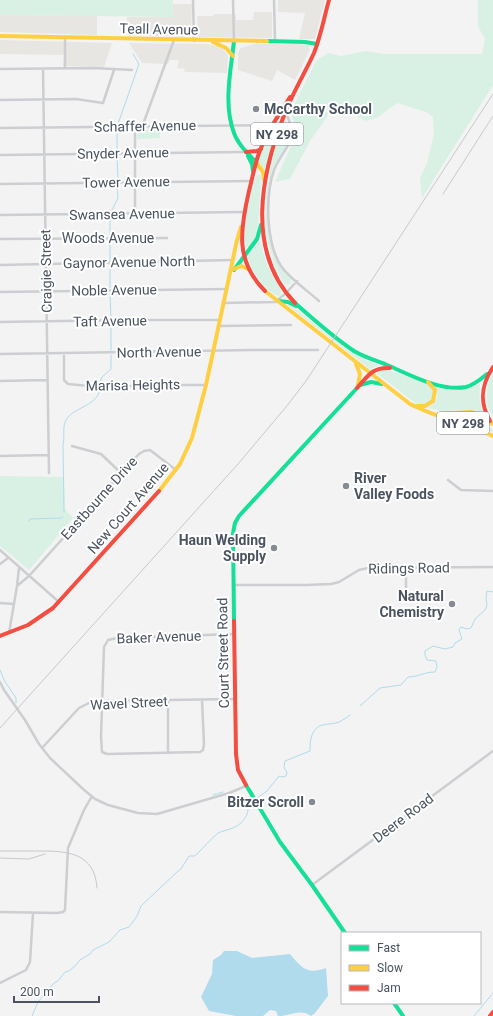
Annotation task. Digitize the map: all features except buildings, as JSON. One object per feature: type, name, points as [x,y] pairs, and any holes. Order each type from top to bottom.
[{"type":"main road","name":"NY 298","points":[[329,0],[317,44],[280,125],[268,164],[261,222],[265,249],[269,261],[286,293],[300,309],[361,355],[446,387],[459,388],[474,384],[488,374],[493,367]]},
{"type":"main road","name":"Teall Avenue","points":[[0,36],[317,44]]},
{"type":"main road","points":[[210,41],[226,48],[233,56]]},
{"type":"main road","points":[[234,41],[229,107],[232,125],[237,138],[252,164],[253,173],[259,170],[263,172]]},
{"type":"main road","name":"NY 298","points":[[299,81],[273,125],[261,149],[253,173],[244,212],[241,241],[249,270],[260,286],[277,301],[410,404],[432,414],[475,427],[493,436]]},
{"type":"main road","points":[[246,152],[261,149]]},
{"type":"main road","points":[[246,152],[263,172],[264,189]]},
{"type":"main road","name":"New Court Avenue","points":[[229,282],[234,269],[258,240],[261,222]]},
{"type":"main road","name":"New Court Avenue","points":[[0,636],[35,622],[59,602],[153,499],[176,471],[192,438],[214,351],[237,240],[242,226]]},
{"type":"main road","points":[[234,269],[241,266],[249,270]]},
{"type":"main road","points":[[277,301],[288,302],[300,309]]},
{"type":"main road","points":[[352,359],[358,366],[360,374],[357,388]]},
{"type":"main road","points":[[370,373],[381,367],[400,370]]},
{"type":"main road","name":"Court Street Road","points":[[344,932],[280,842],[238,770],[236,760],[233,533],[235,523],[239,516],[370,373]]},
{"type":"main road","points":[[488,374],[484,383],[482,398],[485,411],[493,424]]},
{"type":"main road","points":[[410,404],[426,407],[433,402],[435,390],[431,384],[425,380]]},
{"type":"main road","points":[[357,388],[367,382],[372,381],[387,386]]},
{"type":"main road","name":"NY 298","points":[[432,414],[470,412],[480,415],[493,424]]},
{"type":"main road","points":[[395,1004],[403,1016]]},
{"type":"main road","points":[[490,1016],[493,1012]]},
{"type":"street","points":[[193,0],[194,41]]},
{"type":"street","points":[[233,0],[234,41]]},
{"type":"street","points":[[274,0],[274,42]]},
{"type":"street","points":[[65,38],[66,68]]},
{"type":"street","points":[[142,127],[174,40]]},
{"type":"street","points":[[0,69],[94,68],[132,70]]},
{"type":"street","name":"Craigie Street","points":[[43,69],[48,354],[48,473]]},
{"type":"street","points":[[0,100],[83,99],[103,103],[114,70]]},
{"type":"street","points":[[286,111],[294,135],[277,164],[272,176],[268,216],[272,240],[278,261],[296,281],[320,301]]},
{"type":"street","name":"Schaffer Avenue","points":[[0,128],[290,125]]},
{"type":"street","points":[[135,127],[135,214]]},
{"type":"street","name":"Snyder Avenue","points":[[0,155],[246,152]]},
{"type":"street","name":"Tower Avenue","points":[[0,184],[251,181]]},
{"type":"street","name":"Swansea Avenue","points":[[0,215],[244,212]]},
{"type":"street","name":"Woods Avenue","points":[[0,239],[167,238]]},
{"type":"street","name":"Gaynor Avenue North","points":[[0,265],[233,260]]},
{"type":"street","points":[[224,303],[277,301],[296,281]]},
{"type":"street","name":"Noble Avenue","points":[[0,292],[228,289]]},
{"type":"street","name":"Taft Avenue","points":[[0,322],[221,320]]},
{"type":"street","points":[[219,326],[291,325]]},
{"type":"street","name":"North Avenue","points":[[0,354],[318,350]]},
{"type":"street","name":"Marisa Heights","points":[[64,353],[64,380],[68,384],[100,387],[206,385]]},
{"type":"street","points":[[0,381],[47,380]]},
{"type":"street","points":[[72,446],[101,454],[121,473]]},
{"type":"street","name":"Eastbourne Drive","points":[[17,586],[29,576],[139,454],[148,450],[156,454],[176,471]]},
{"type":"street","points":[[0,456],[48,455]]},
{"type":"street","points":[[448,480],[461,490],[493,491]]},
{"type":"street","points":[[0,550],[59,602]]},
{"type":"street","points":[[0,564],[8,558]]},
{"type":"street","points":[[9,633],[19,567]]},
{"type":"street","points":[[406,567],[406,598]]},
{"type":"street","name":"Ridings Road","points":[[234,585],[331,584],[339,582],[364,569],[406,567],[493,567]]},
{"type":"street","points":[[0,602],[14,604]]},
{"type":"street","name":"Baker Avenue","points":[[102,701],[104,647],[108,640],[117,638],[234,634]]},
{"type":"street","points":[[0,682],[42,748],[62,769],[92,796],[108,805],[138,813],[164,813],[246,786]]},
{"type":"street","name":"Wavel Street","points":[[42,748],[79,708],[89,703],[102,701],[235,699]]},
{"type":"street","points":[[168,700],[168,753]]},
{"type":"street","points":[[102,701],[101,751],[103,753],[198,753],[202,751],[203,748],[202,700]]},
{"type":"street","name":"Deere Road","points":[[312,885],[493,751]]},
{"type":"street","points":[[0,912],[60,913],[65,910],[68,848],[84,810],[92,796]]},
{"type":"street","points":[[0,983],[26,970],[30,962],[33,913]]},
{"type":"shaded area","points":[[278,0],[325,0],[315,39],[299,39],[305,13],[278,12]]},
{"type":"shaded area","points":[[173,4],[192,4],[191,37],[127,35],[127,17],[172,17]]},
{"type":"shaded area","points":[[254,12],[272,12],[272,38],[198,37],[197,16],[236,14],[236,20],[253,20]]},
{"type":"shaded area","points":[[0,15],[97,16],[97,35],[0,32]]},
{"type":"shaded area","points":[[0,40],[112,43],[104,67],[63,66],[64,55],[0,54]]},
{"type":"shaded area","points":[[129,43],[205,44],[218,46],[223,49],[228,56],[227,73],[184,72],[185,69],[177,68],[179,60],[170,60],[168,64],[142,63]]},
{"type":"shaded area","points":[[254,44],[299,44],[308,45],[310,49],[295,80],[277,70],[272,81],[238,70],[238,52],[241,48]]},
{"type":"green space","points":[[0,0],[173,0],[173,17],[0,15]]},
{"type":"green space","points":[[478,0],[493,0],[493,85],[422,198],[420,178],[427,163],[434,134],[433,117],[426,112],[397,103],[377,118],[365,121],[333,102],[327,117],[310,141],[290,179],[275,182],[297,132],[292,116],[295,103],[316,61],[328,53],[341,56],[366,51],[383,54],[482,54],[485,38],[478,27]]},
{"type":"green space","points":[[276,127],[277,129],[265,171],[259,162],[265,145]]},
{"type":"green space","points":[[286,127],[291,130],[290,139],[272,172],[269,230],[270,240],[277,261],[291,279],[290,284],[287,285],[279,275],[270,250],[266,216],[268,180],[282,129]]},
{"type":"green space","points":[[160,128],[160,138],[137,139],[138,131],[140,129]]},
{"type":"green space","points":[[259,174],[261,177],[258,233],[256,240],[249,247],[245,246],[244,237],[246,220],[256,176]]},
{"type":"green space","points":[[260,241],[267,265],[282,292],[279,296],[268,290],[263,285],[255,273],[247,255]]},
{"type":"green space","points":[[285,303],[292,306],[345,348],[363,359],[380,366],[374,367],[371,370]]},
{"type":"green space","points":[[384,369],[427,383],[433,389],[434,393],[432,400],[423,404],[415,403],[374,371]]},
{"type":"green space","points":[[493,374],[493,417],[488,406],[487,390]]},
{"type":"green space","points":[[480,384],[480,399],[484,414],[474,410],[442,411],[427,408],[433,404],[437,395],[434,385],[457,390],[474,387]]},
{"type":"green space","points":[[468,414],[476,416],[482,420],[493,430],[493,433],[455,417]]},
{"type":"green space","points":[[0,476],[64,477],[65,509],[73,518],[29,570],[0,546]]},
{"type":"water","points":[[224,951],[237,951],[252,958],[290,954],[305,969],[314,971],[326,968],[328,996],[311,1016],[299,1012],[278,1016],[276,1011],[270,1010],[263,1016],[236,1016],[209,1011],[201,997],[212,974],[213,960]]},
{"type":"waterway","points":[[118,124],[139,64],[133,54]]},
{"type":"waterway","points":[[117,129],[117,151]]},
{"type":"waterway","points":[[117,156],[118,180]]},
{"type":"waterway","points":[[111,212],[118,198],[117,185]]},
{"type":"waterway","points":[[110,216],[110,236]]},
{"type":"waterway","points":[[110,240],[110,261]]},
{"type":"waterway","points":[[110,266],[110,288]]},
{"type":"waterway","points":[[110,293],[111,318]]},
{"type":"waterway","points":[[111,323],[111,350]]},
{"type":"waterway","points":[[100,382],[102,377],[111,369],[111,355]]},
{"type":"waterway","points":[[64,512],[63,445],[65,423],[69,416],[74,412],[94,400],[100,389]]},
{"type":"waterway","points":[[29,521],[30,519],[63,517]]},
{"type":"waterway","points":[[360,706],[380,688],[401,685],[408,677],[435,672],[437,667],[436,661],[427,660],[425,651],[433,646],[445,649],[453,647],[455,643],[462,639],[459,630],[461,627],[467,629],[471,628],[475,619],[485,610],[487,605],[487,591],[493,592]]},
{"type":"waterway","points":[[0,670],[4,680],[16,698],[16,703]]},
{"type":"waterway","points":[[257,798],[267,791],[279,776],[286,776],[287,772],[284,768],[285,761],[310,751],[311,737],[317,728],[339,722],[350,715]]},
{"type":"waterway","points":[[213,795],[223,792]]},
{"type":"waterway","points":[[229,797],[236,802],[246,804]]},
{"type":"waterway","points":[[32,1016],[38,1002],[54,983],[58,981],[65,972],[69,971],[93,950],[109,942],[120,930],[129,927],[137,916],[141,906],[181,869],[189,856],[195,856],[218,833],[240,824],[247,815],[247,804],[252,800]]},
{"type":"waterway","points":[[474,1016],[493,993]]},
{"type":"railway","points":[[0,728],[238,464],[286,407],[306,381],[493,94]]},
{"type":"railway","points":[[443,194],[493,116]]},
{"type":"railway","points":[[0,851],[50,851],[70,853],[78,856],[91,867],[95,876],[97,888]]},
{"type":"railway","points":[[0,858],[29,859],[45,854]]},
{"type":"traffic: fast","points":[[234,41],[228,99],[231,122],[238,141],[256,162]]},
{"type":"traffic: fast","points":[[267,41],[305,42],[317,44]]},
{"type":"traffic: fast","points":[[248,156],[252,164],[253,171]]},
{"type":"traffic: fast","points":[[234,270],[257,239],[261,225]]},
{"type":"traffic: fast","points":[[278,301],[288,302],[296,306]]},
{"type":"traffic: fast","points":[[295,303],[316,322],[354,351],[365,357],[435,385],[456,388],[466,387],[480,380],[487,374]]},
{"type":"traffic: fast","points":[[360,385],[371,382],[382,384]]},
{"type":"traffic: fast","points":[[234,621],[233,533],[235,523],[239,516],[357,388]]},
{"type":"traffic: fast","points":[[246,785],[280,842],[344,932]]},
{"type":"traffic: fast","points":[[395,1004],[403,1016]]},
{"type":"traffic: slow","points":[[0,36],[267,41]]},
{"type":"traffic: slow","points":[[213,42],[226,48],[233,56]]},
{"type":"traffic: slow","points":[[256,162],[263,172],[264,180]]},
{"type":"traffic: slow","points":[[159,491],[180,464],[192,438],[206,385],[241,227]]},
{"type":"traffic: slow","points":[[234,269],[241,266],[248,269]]},
{"type":"traffic: slow","points":[[265,291],[410,404],[493,436]]},
{"type":"traffic: slow","points":[[356,364],[360,374],[358,385]]},
{"type":"traffic: slow","points":[[417,406],[425,406],[433,401],[435,390],[428,382]]},
{"type":"traffic: slow","points":[[438,414],[471,412],[480,415],[493,424]]},
{"type":"traffic: jam","points":[[295,303],[279,282],[269,260],[264,236],[262,211],[264,186],[276,136],[288,105],[314,53],[321,33],[329,0]]},
{"type":"traffic: jam","points":[[265,291],[255,280],[244,256],[242,244],[243,219],[254,169],[261,148],[272,126],[290,97]]},
{"type":"traffic: jam","points":[[246,152],[261,149]]},
{"type":"traffic: jam","points":[[490,421],[484,407],[483,394],[486,380],[493,367]]},
{"type":"traffic: jam","points":[[357,388],[371,373],[379,369],[390,368]]},
{"type":"traffic: jam","points":[[0,636],[28,625],[53,608],[159,491]]},
{"type":"traffic: jam","points":[[234,621],[236,754],[238,770],[246,785]]},
{"type":"traffic: jam","points":[[490,1016],[493,1012]]},
{"type":"place","name":"McCarthy School","points":[[256,109]]},
{"type":"place","name":"River Valley Foods","points":[[346,486]]},
{"type":"place","name":"Haun Welding Supply","points":[[274,548]]},
{"type":"place","name":"Natural Chemistry","points":[[452,604]]},
{"type":"place","name":"Bitzer Scroll","points":[[312,802]]}]
